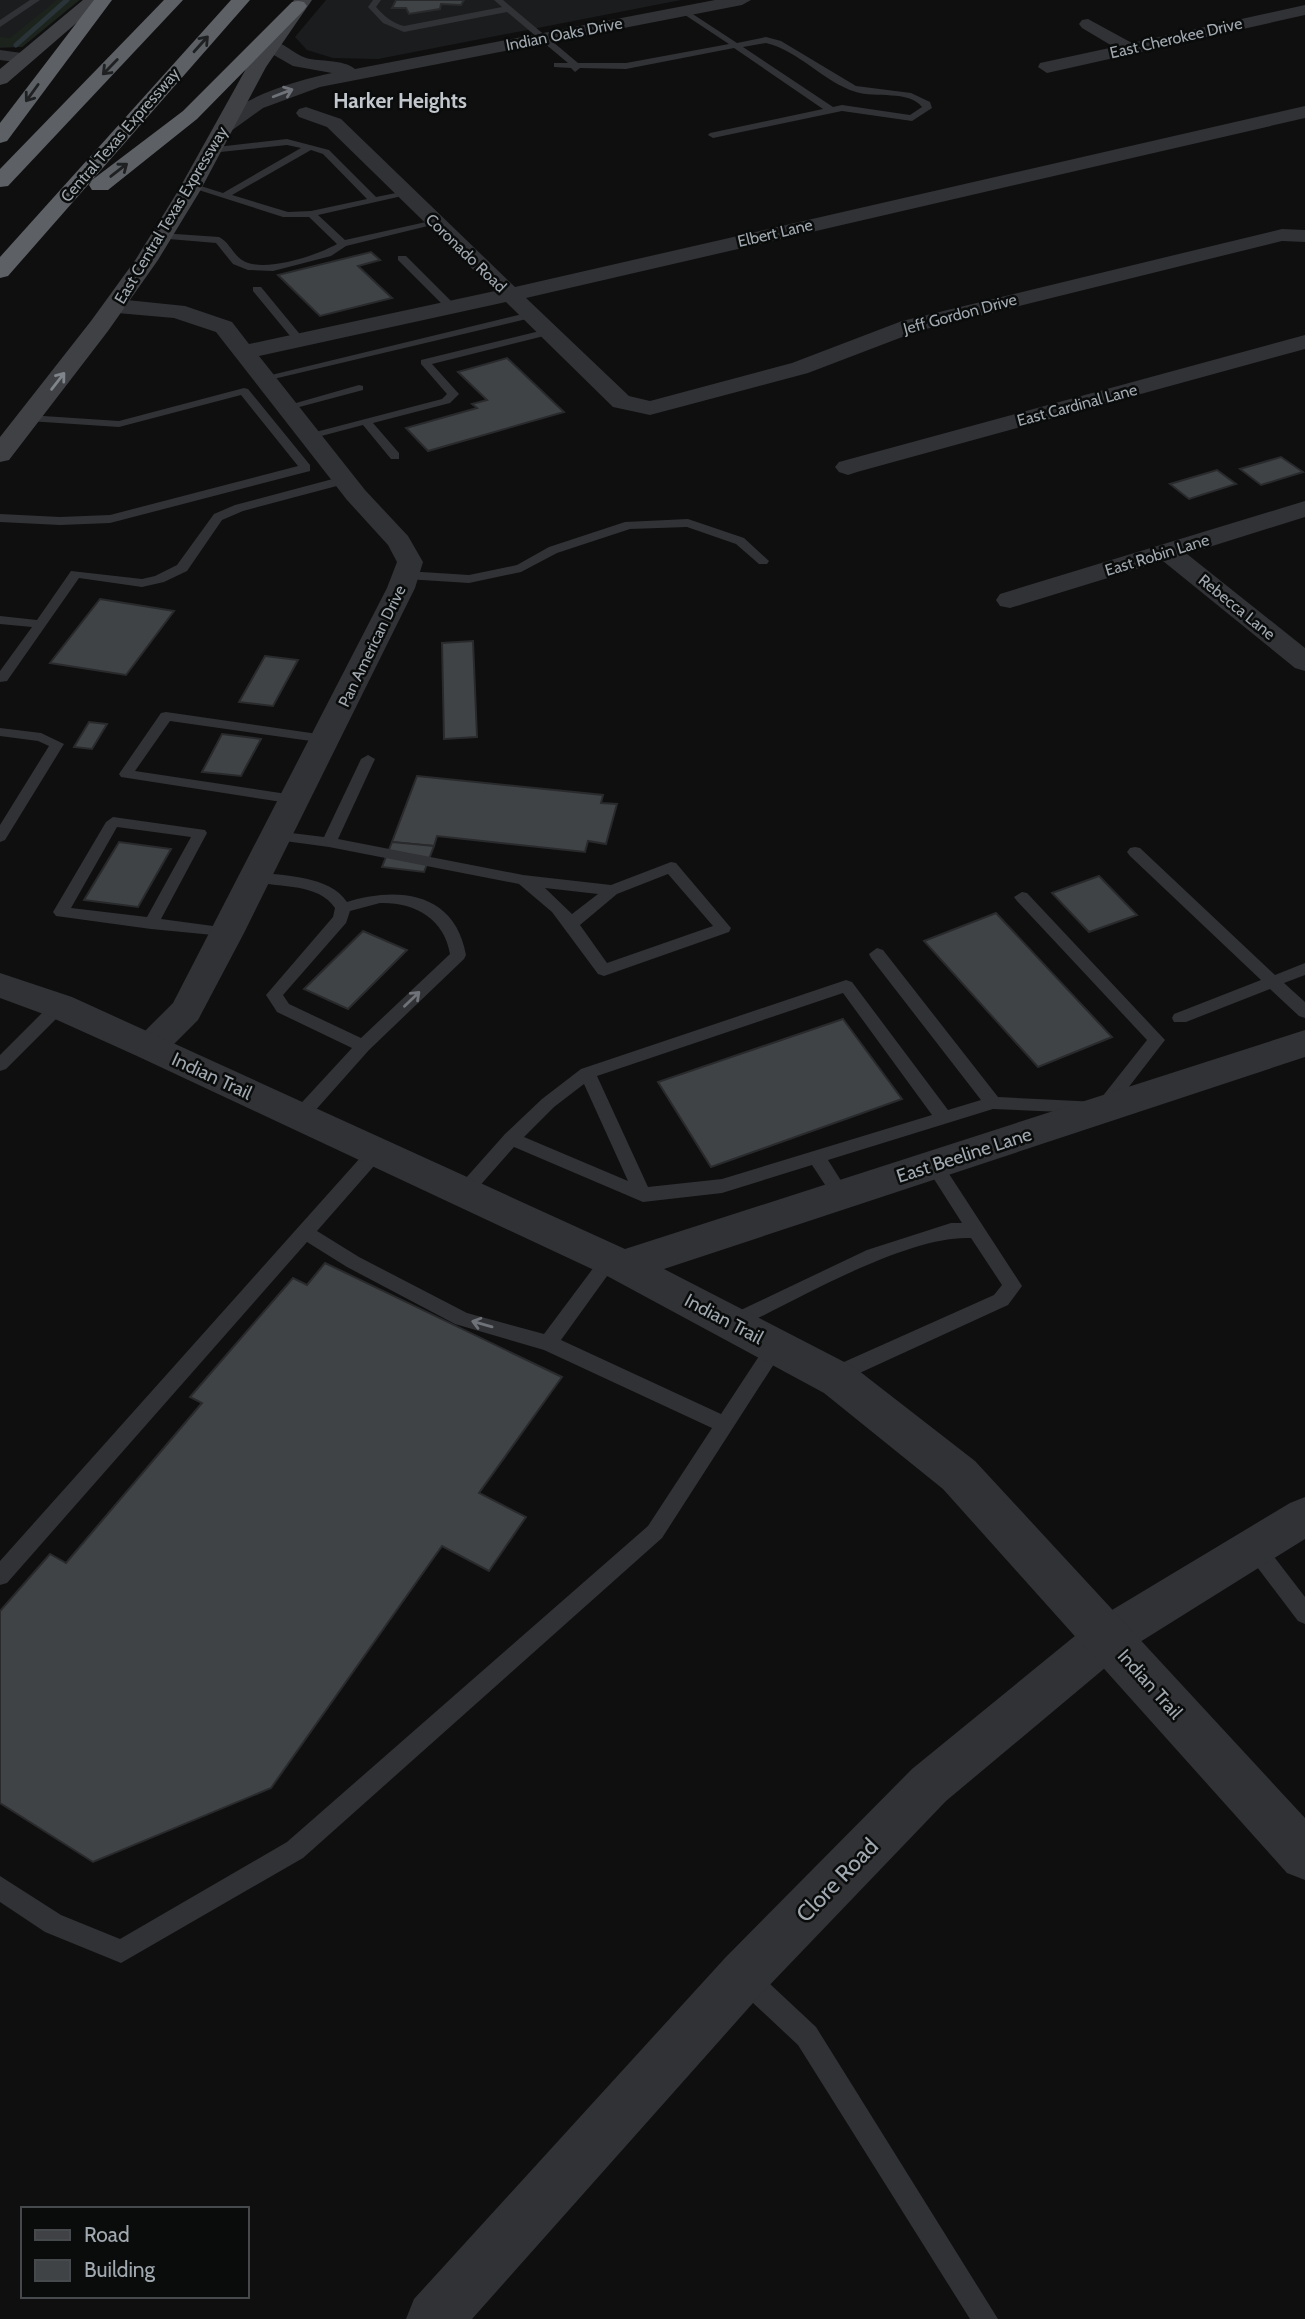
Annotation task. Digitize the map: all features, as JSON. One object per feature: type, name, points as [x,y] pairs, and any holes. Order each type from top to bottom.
[{"type":"highway","points":[[0,137],[103,0]]},
{"type":"highway","points":[[0,181],[174,0]]},
{"type":"highway","name":"Central Texas Expressway","points":[[0,271],[240,0]]},
{"type":"highway","points":[[26,242],[190,115],[301,3]]},
{"type":"main road","points":[[0,79],[94,0]]},
{"type":"main road","name":"East Central Texas Expressway","points":[[0,453],[117,306],[191,186],[271,46],[301,3]]},
{"type":"street","name":"Indian Oaks Drive","points":[[386,67],[742,0]]},
{"type":"street","points":[[1276,0],[1301,10]]},
{"type":"street","name":"East Cherokee Drive","points":[[1047,67],[1301,10]]},
{"type":"street","points":[[1088,24],[1130,48]]},
{"type":"street","points":[[271,46],[299,62],[324,67],[351,70],[386,67]]},
{"type":"street","points":[[0,54],[23,58]]},
{"type":"street","points":[[224,127],[256,104],[292,90],[386,67]]},
{"type":"street","name":"Elbert Lane","points":[[245,352],[509,295],[1305,112]]},
{"type":"street","name":"Coronado Road","points":[[306,113],[334,123],[621,402]]},
{"type":"street","name":"Jeff Gordon Drive","points":[[621,402],[650,408],[800,368],[910,326],[1282,235],[1305,236]]},
{"type":"street","name":"Pan American Drive","points":[[117,306],[177,311],[224,327],[344,480],[399,542],[410,562],[406,575],[228,933],[186,1011],[150,1046]]},
{"type":"street","name":"East Cardinal Lane","points":[[848,467],[1305,342]]},
{"type":"street","name":"East Robin Lane","points":[[1010,600],[1305,509]]},
{"type":"street","name":"Rebecca Lane","points":[[1168,552],[1305,663]]},
{"type":"street","name":"Indian Trail","points":[[0,985],[59,1006],[150,1046],[299,1118],[616,1263],[833,1376],[959,1475],[1305,1856]]},
{"type":"street","name":"East Beeline Lane","points":[[616,1263],[841,1195],[1305,1043]]},
{"type":"street","name":"Clore Road","points":[[434,2319],[743,1976],[929,1785],[1108,1637],[1305,1516]]},
{"type":"lane","points":[[0,24],[36,0]]},
{"type":"lane","points":[[377,0],[372,7],[376,12],[395,27],[404,29],[507,9]]},
{"type":"lane","points":[[498,0],[577,66]]},
{"type":"lane","points":[[685,11],[831,110]]},
{"type":"lane","points":[[0,16],[16,14]]},
{"type":"lane","points":[[557,65],[626,66],[736,45],[776,41],[852,88],[913,97],[928,104],[919,115],[912,118],[842,108],[713,135]]},
{"type":"lane","points":[[211,150],[287,142],[326,152],[374,201]]},
{"type":"lane","points":[[224,196],[310,147]]},
{"type":"lane","points":[[191,186],[287,215],[311,214],[407,194]]},
{"type":"lane","points":[[311,214],[343,244]]},
{"type":"lane","points":[[160,236],[219,240],[237,262],[248,267],[273,268],[327,254],[343,244],[435,223]]},
{"type":"lane","points":[[402,258],[451,307]]},
{"type":"lane","points":[[257,289],[299,340]]},
{"type":"lane","points":[[265,378],[531,315]]},
{"type":"lane","points":[[310,435],[446,401],[453,394],[425,362],[548,332]]},
{"type":"lane","points":[[288,407],[359,388]]},
{"type":"lane","points":[[0,518],[60,521],[110,519],[306,468],[244,391],[118,424],[28,418]]},
{"type":"lane","points":[[366,421],[395,456]]},
{"type":"lane","points":[[2,678],[76,574],[142,583],[159,579],[183,568],[218,517],[239,508],[344,480]]},
{"type":"lane","points":[[406,575],[469,579],[521,568],[553,550],[629,526],[653,524],[688,523],[740,541],[763,561]]},
{"type":"lane","points":[[0,620],[41,624]]},
{"type":"lane","points":[[295,799],[126,774],[166,716],[325,739]]},
{"type":"lane","points":[[0,732],[41,737],[57,744],[0,836]]},
{"type":"lane","points":[[329,842],[368,759]]},
{"type":"lane","points":[[152,924],[200,833],[113,822],[61,912],[152,924],[228,933]]},
{"type":"lane","points":[[275,836],[329,842],[523,880],[612,890]]},
{"type":"lane","points":[[1135,852],[1305,1012]]},
{"type":"lane","points":[[523,880],[535,887],[570,924],[604,970],[723,928],[671,867],[612,890],[570,924]]},
{"type":"lane","points":[[255,877],[306,884],[334,894],[342,908],[340,919],[274,995],[283,1008],[363,1046]]},
{"type":"lane","points":[[511,1139],[643,1195],[722,1186],[993,1103],[1102,1109],[1157,1040],[1022,897]]},
{"type":"lane","points":[[299,1118],[363,1046],[458,955],[458,941],[442,919],[426,907],[405,900],[382,898],[342,908]]},
{"type":"lane","points":[[877,954],[993,1103]]},
{"type":"lane","points":[[1180,1018],[1305,969]]},
{"type":"lane","points":[[463,1193],[511,1139],[548,1103],[587,1073],[846,986],[944,1118]]},
{"type":"lane","points":[[0,1065],[59,1006]]},
{"type":"lane","points":[[587,1073],[643,1195]]},
{"type":"lane","points":[[0,1576],[375,1153]]},
{"type":"lane","points":[[817,1158],[841,1195]]},
{"type":"lane","points":[[833,1376],[1001,1300],[1013,1286],[934,1165]]},
{"type":"lane","points":[[731,1323],[873,1255],[951,1230],[976,1231]]},
{"type":"lane","points":[[305,1232],[353,1262],[463,1319],[548,1343],[725,1425]]},
{"type":"lane","points":[[548,1343],[616,1263]]},
{"type":"lane","points":[[0,1888],[53,1924],[121,1951],[295,1850],[655,1532],[776,1347]]},
{"type":"lane","points":[[1255,1548],[1305,1614]]},
{"type":"lane","points":[[743,1976],[807,2036],[985,2319]]},
{"type":"shaded area","points":[[0,0],[80,0],[22,47],[0,48]]},
{"type":"shaded area","points":[[57,0],[79,0],[22,47],[0,47],[0,37],[10,38]]},
{"type":"shaded area","points":[[326,0],[681,0],[378,59],[333,58],[307,50],[295,37]]},
{"type":"building","points":[[396,0],[464,0],[461,5],[441,4],[440,9],[409,14],[406,8],[392,8]]},
{"type":"building","points":[[371,252],[380,260],[358,266],[392,298],[320,316],[278,275]]},
{"type":"building","points":[[507,358],[564,412],[428,451],[406,428],[477,408],[472,404],[487,400],[458,372]]},
{"type":"building","points":[[1281,457],[1303,472],[1261,485],[1240,469]]},
{"type":"building","points":[[1217,470],[1236,484],[1189,499],[1170,484]]},
{"type":"building","points":[[100,599],[174,611],[126,675],[50,663]]},
{"type":"building","points":[[473,641],[477,737],[444,739],[442,643]]},
{"type":"building","points":[[265,656],[298,660],[273,706],[239,702]]},
{"type":"building","points":[[89,722],[107,724],[92,749],[74,747]]},
{"type":"building","points":[[222,734],[261,739],[241,776],[202,772]]},
{"type":"building","points":[[417,776],[603,795],[601,803],[617,804],[606,844],[588,841],[585,852],[437,836],[434,846],[392,842]]},
{"type":"building","points":[[119,842],[171,849],[138,907],[84,900]]},
{"type":"building","points":[[392,842],[434,846],[424,872],[382,867]]},
{"type":"building","points":[[1099,876],[1137,915],[1089,932],[1052,893]]},
{"type":"building","points":[[996,913],[1112,1037],[1038,1067],[924,941]]},
{"type":"building","points":[[363,931],[407,950],[348,1009],[304,989]]},
{"type":"building","points":[[843,1019],[902,1099],[711,1167],[658,1082]]},
{"type":"building","points":[[325,1263],[562,1377],[479,1493],[526,1517],[489,1571],[442,1546],[271,1788],[93,1862],[0,1803],[0,1611],[50,1554],[66,1563],[202,1403],[190,1397],[293,1278],[307,1285]]},
{"type":"waterway","points":[[16,45],[67,0]]},
{"type":"district","name":"Harker Heights","points":[[400,100]]}]
